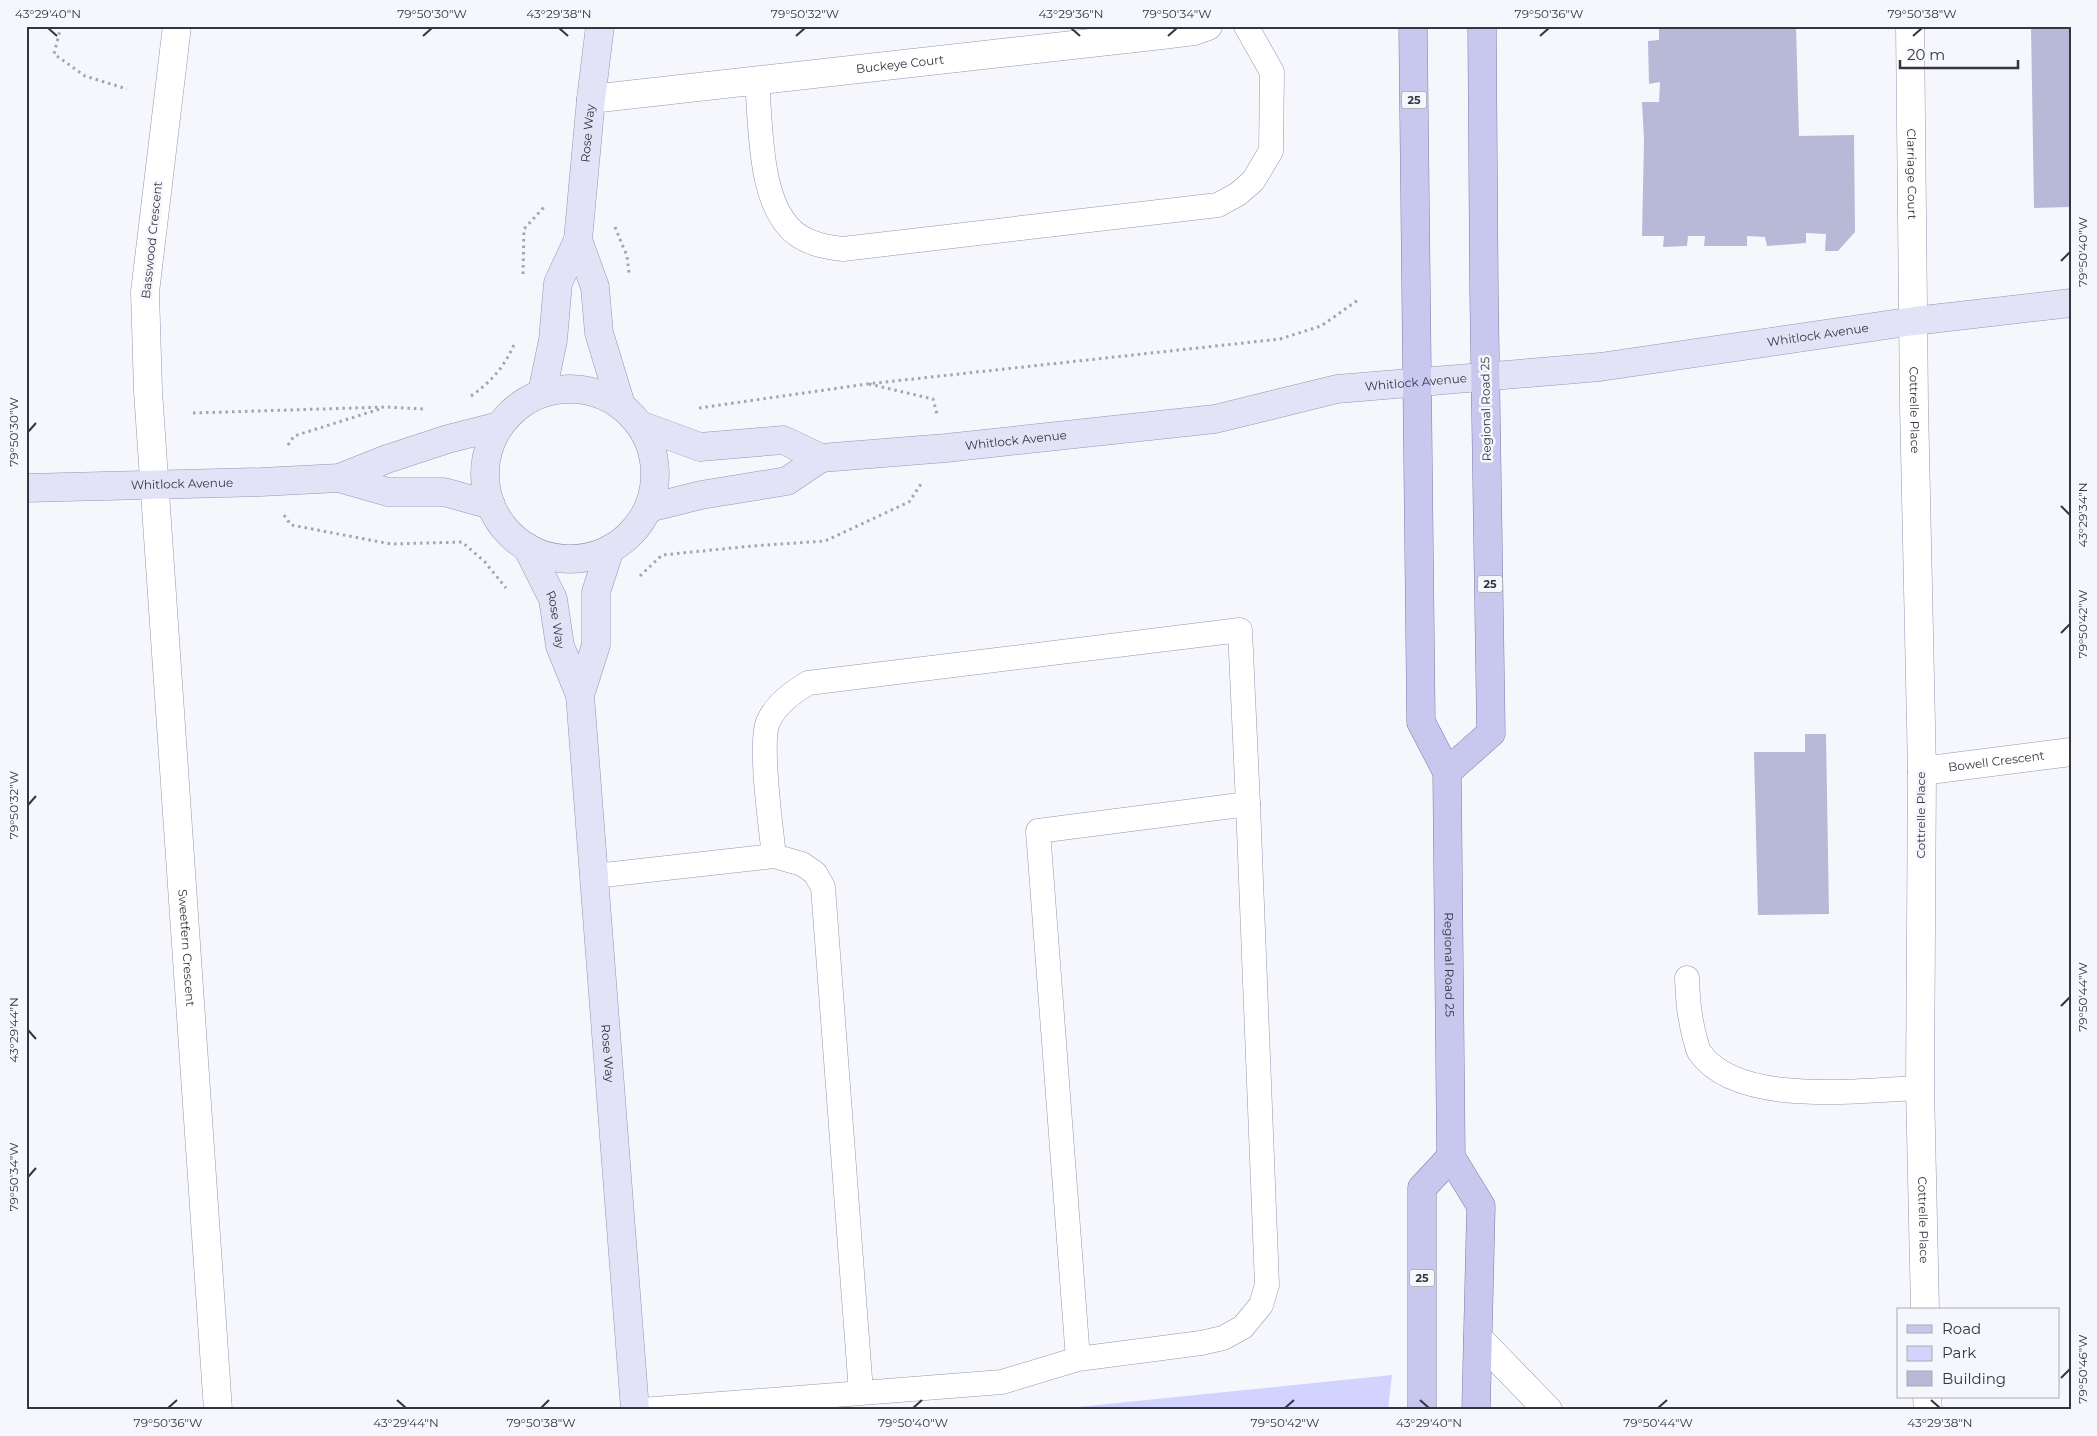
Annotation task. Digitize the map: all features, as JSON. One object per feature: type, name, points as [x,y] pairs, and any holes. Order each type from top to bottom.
[{"type":"main road","name":"Regional Road 25","points":[[1413,26],[1420,722],[1447,772],[1451,1158]]},
{"type":"main road","name":"Regional Road 25","points":[[1447,772],[1491,733],[1482,26]]},
{"type":"main road","points":[[1451,1158],[1481,1206],[1476,1410]]},
{"type":"main road","name":"25","points":[[1422,1410],[1422,1188],[1451,1158]]},
{"type":"street","name":"Basswood Crescent","points":[[156,485],[148,391],[145,292],[177,26]]},
{"type":"street","name":"Rose Way","points":[[542,393],[553,340],[558,283],[578,240],[600,26]]},
{"type":"street","name":"Buckeye Court","points":[[591,99],[1162,35],[1194,31],[1208,26]]},
{"type":"street","name":"Clarriage Court","points":[[1910,26],[1914,321]]},
{"type":"street","name":"Rose Way","points":[[578,240],[595,288],[599,333],[621,405]]},
{"type":"street","name":"Whitlock Avenue","points":[[640,425],[700,447],[783,440],[821,458],[946,448],[1215,419],[1336,389],[1600,367],[1914,321],[2071,303]]},
{"type":"street","name":"Cottrelle Place","points":[[1914,321],[1922,772],[1920,1088],[1925,1308]]},
{"type":"street","points":[[569,388],[597,393],[621,405],[640,425],[653,451],[656,480],[649,508],[633,532],[610,549],[583,559],[554,558],[527,547],[505,529],[491,505],[485,478],[488,451],[499,426],[520,406],[542,393],[569,388]]},
{"type":"street","name":"Whitlock Avenue","points":[[26,488],[261,482],[339,478],[430,445],[499,426]]},
{"type":"street","points":[[649,508],[701,495],[788,481],[821,458]]},
{"type":"street","name":"Whitlock Avenue","points":[[339,478],[388,492],[444,492],[491,505]]},
{"type":"street","name":"Sweetfern Crescent","points":[[156,485],[218,1410]]},
{"type":"street","name":"Rose Way","points":[[527,547],[553,599],[560,646],[580,695],[635,1410]]},
{"type":"street","name":"Rose Way","points":[[580,695],[596,645],[596,592],[610,549]]},
{"type":"street","name":"Bowell Crescent","points":[[1922,772],[2071,752]]},
{"type":"street","points":[[1478,1338],[1548,1410]]},
{"type":"lane","points":[[757,81],[768,186],[780,217],[798,236],[818,246],[843,248],[1218,205],[1238,194],[1253,181],[1271,151],[1272,72],[1246,26]]},
{"type":"lane","points":[[642,1410],[1002,1382],[1078,1359],[1202,1343],[1223,1338],[1243,1327],[1261,1305],[1266,1285],[1240,630],[808,683],[790,694],[774,712],[768,724],[764,743],[774,856]]},
{"type":"lane","points":[[1078,1359],[1038,831],[1248,804]]},
{"type":"lane","points":[[595,876],[774,856],[802,864],[815,873],[823,887],[861,1392]]},
{"type":"lane","points":[[1688,978],[1688,1010],[1699,1052],[1721,1072],[1757,1086],[1801,1093],[1920,1088]]},
{"type":"path","points":[[61,26],[54,54],[85,76],[127,89]]},
{"type":"path","points":[[523,283],[524,229]]},
{"type":"path","points":[[627,256],[629,275]]},
{"type":"path","points":[[697,408],[867,384],[1280,339],[1321,326],[1358,300]]},
{"type":"path","points":[[465,398],[472,395],[492,379],[509,357],[519,334]]},
{"type":"path","points":[[637,582],[641,573],[662,555],[825,541],[909,502],[946,448],[934,399],[867,384]]},
{"type":"path","points":[[193,413],[386,407],[428,409]]},
{"type":"path","points":[[390,544],[462,542],[486,562],[508,593]]},
{"type":"green space","points":[[1392,1375],[1388,1410],[1078,1410],[1078,1407]]},
{"type":"building","points":[[1659,26],[1796,26],[1799,136],[1854,135],[1855,232],[1838,251],[1825,251],[1826,234],[1806,233],[1806,243],[1767,246],[1765,237],[1747,236],[1747,246],[1704,246],[1705,236],[1688,236],[1687,246],[1663,247],[1664,236],[1642,236],[1644,140],[1642,102],[1659,102],[1660,82],[1649,84],[1648,41],[1659,40]]},
{"type":"building","points":[[2031,26],[2071,26],[2071,207],[2034,208]]},
{"type":"building","points":[[1805,734],[1826,734],[1829,914],[1758,915],[1754,752],[1805,752]]}]
